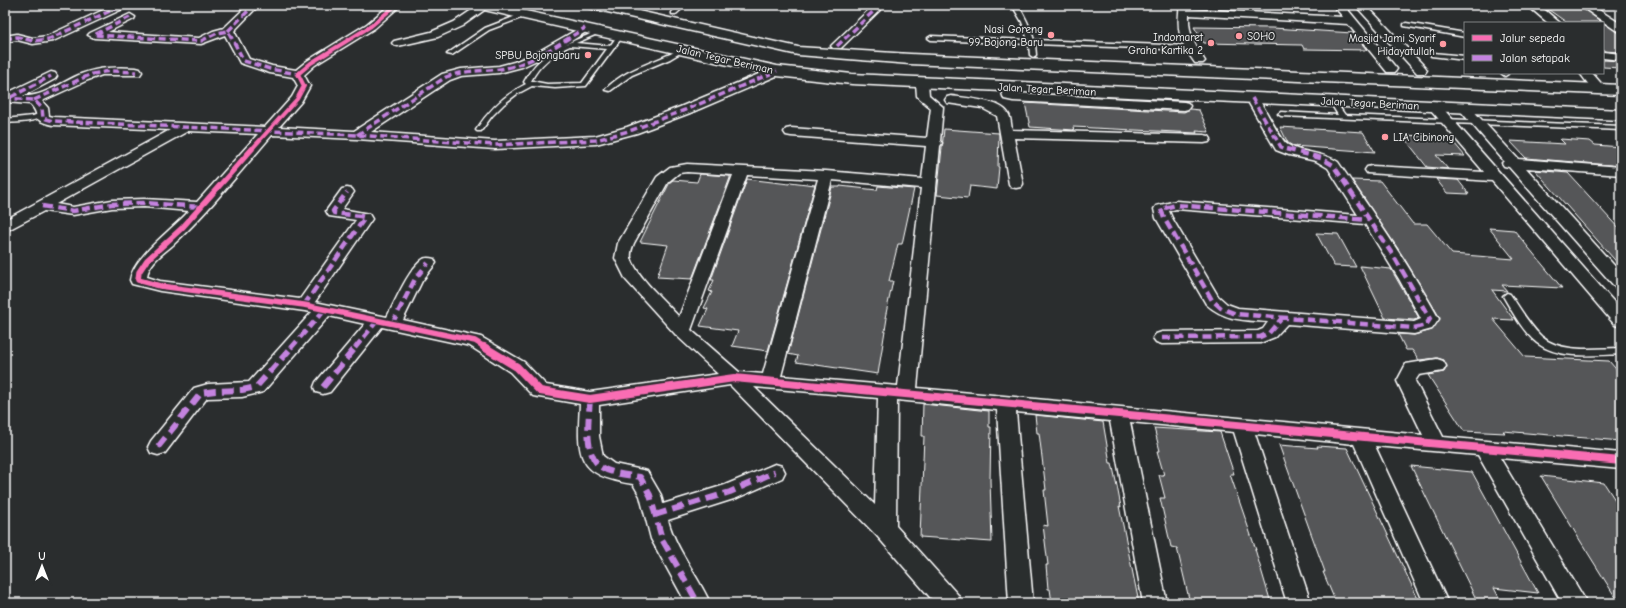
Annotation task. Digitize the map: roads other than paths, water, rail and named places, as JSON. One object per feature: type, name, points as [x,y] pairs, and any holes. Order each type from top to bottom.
[{"type":"main road","name":"Jalan Tegar Beriman","points":[[594,5],[679,14],[798,51],[910,65],[1180,83],[1593,85],[1621,80]]},
{"type":"main road","name":"Jalan Tegar Beriman","points":[[637,5],[778,37],[837,46],[898,50],[1033,48],[1180,83],[1252,98],[1619,116]]},
{"type":"main road","name":"Jalan Tegar Beriman","points":[[482,6],[528,10],[652,38],[810,65],[910,65]]},
{"type":"main road","name":"Jalan Tegar Beriman","points":[[528,10],[584,28],[600,31],[616,42],[652,38],[682,50],[777,71],[852,79],[1006,87],[1114,97],[1180,83],[1199,61],[1464,72]]},
{"type":"main road","name":"Jalan Tegar Beriman","points":[[1505,74],[1621,90]]},
{"type":"main road","points":[[1593,85],[1619,116]]},
{"type":"street","points":[[5,40],[17,37],[33,41],[49,40],[124,5]]},
{"type":"street","points":[[130,18],[94,35],[201,41],[217,33],[228,31],[254,5]]},
{"type":"street","points":[[298,74],[311,63],[371,26],[396,5]]},
{"type":"street","points":[[837,46],[880,5]]},
{"type":"street","points":[[1338,5],[1376,49],[1391,69]]},
{"type":"street","points":[[1360,5],[1421,70]]},
{"type":"street","points":[[1520,5],[1542,22]]},
{"type":"street","points":[[1532,5],[1554,22]]},
{"type":"street","points":[[1584,5],[1621,29]]},
{"type":"street","points":[[398,43],[434,35],[458,24],[482,6]]},
{"type":"street","points":[[1199,61],[1186,42],[1182,20],[1184,9],[1352,21]]},
{"type":"street","points":[[357,135],[446,76],[459,72],[507,68],[526,62],[584,28]]},
{"type":"street","points":[[228,31],[244,61],[270,69],[298,74]]},
{"type":"street","points":[[1376,49],[1402,50]]},
{"type":"street","points":[[1604,55],[1621,57]]},
{"type":"street","points":[[34,100],[42,108],[43,118],[53,121],[357,135],[495,145],[596,140],[632,130],[685,110],[777,71]]},
{"type":"street","points":[[7,98],[34,100],[47,96],[89,76],[101,72],[136,72]]},
{"type":"street","points":[[298,74],[304,86],[297,98],[182,228],[147,260],[139,272],[138,280],[160,286],[304,305],[475,341],[517,367],[540,391],[590,399],[734,378],[1361,436],[1619,463]]},
{"type":"street","points":[[7,98],[51,76]]},
{"type":"street","points":[[922,83],[923,96],[944,104],[990,107],[999,111],[1003,115],[1016,184]]},
{"type":"street","points":[[885,529],[897,393],[934,143],[944,104],[956,85]]},
{"type":"street","points":[[1252,98],[1281,147],[1287,151],[1323,158],[1333,165],[1369,220],[1419,298],[1430,319],[1426,325],[1414,328],[1236,314],[1221,308],[1212,300],[1164,218],[1161,209],[1168,206],[1183,206],[1369,220]]},
{"type":"street","points":[[1435,107],[1450,122],[1621,321]]},
{"type":"street","points":[[1464,108],[1621,284]]},
{"type":"street","points":[[5,226],[186,127]]},
{"type":"street","points":[[791,132],[934,143]]},
{"type":"street","points":[[1006,134],[1204,139]]},
{"type":"street","points":[[1485,163],[1514,163],[1619,173]]},
{"type":"street","points":[[929,184],[826,175],[742,170],[687,168],[675,170],[662,180],[626,242],[622,253],[632,276],[682,331],[734,378],[885,529],[950,603]]},
{"type":"street","points":[[682,331],[742,170]]},
{"type":"street","points":[[1372,170],[1496,177]]},
{"type":"street","points":[[769,381],[773,374],[826,175]]},
{"type":"street","points":[[304,305],[364,219],[364,216],[336,214],[333,211],[347,192]]},
{"type":"street","points":[[42,206],[73,211],[118,204],[144,203],[200,207]]},
{"type":"street","points":[[323,386],[384,323],[428,263]]},
{"type":"street","points":[[158,447],[202,393],[208,391],[246,391],[256,387],[325,309]]},
{"type":"street","points":[[1162,338],[1260,337],[1269,332],[1282,318]]},
{"type":"street","points":[[1435,444],[1433,435],[1406,381],[1413,369],[1437,366]]},
{"type":"street","points":[[590,399],[589,450],[600,466],[617,473],[640,477],[650,495],[662,539],[698,603]]},
{"type":"street","points":[[1006,404],[1021,603]]},
{"type":"street","points":[[1119,414],[1156,603]]},
{"type":"street","points":[[1242,425],[1299,603]]},
{"type":"street","points":[[1361,436],[1436,603]]},
{"type":"street","points":[[1484,448],[1575,603]]},
{"type":"street","points":[[655,515],[730,492],[775,472]]},
{"type":"lane","points":[[1015,5],[1022,15],[1033,48]]},
{"type":"lane","points":[[450,54],[487,29],[528,10]]},
{"type":"lane","points":[[1406,25],[1464,35]]},
{"type":"lane","points":[[531,84],[527,82],[530,74],[546,58],[560,48],[593,36],[600,31]]},
{"type":"lane","points":[[931,38],[1033,48],[1190,48]]},
{"type":"lane","points":[[569,45],[616,42]]},
{"type":"lane","points":[[478,130],[501,102],[513,93],[531,84],[573,86],[584,85],[616,42]]},
{"type":"lane","points":[[608,90],[622,78],[633,72],[672,57],[682,50]]},
{"type":"lane","points":[[1433,55],[1464,58]]},
{"type":"lane","points":[[1333,102],[1343,117]]},
{"type":"lane","points":[[5,121],[34,118],[43,114]]},
{"type":"lane","points":[[1281,114],[1478,123],[1619,116]]},
{"type":"lane","points":[[1507,296],[1539,340],[1549,346],[1568,350],[1621,351]]},
{"type":"place","name":"Nasi Goreng 99 Bojong Baru","points":[[1051,35]]},
{"type":"place","name":"SOHO","points":[[1239,36]]},
{"type":"place","name":"Indomaret Graha Kartika 2","points":[[1211,43]]},
{"type":"place","name":"Masjid Jami Syarif Hidayatullah","points":[[1443,44]]},
{"type":"place","name":"SPBU Bojongbaru","points":[[588,55]]},
{"type":"place","name":"LIA Cibinong","points":[[1385,137]]}]
